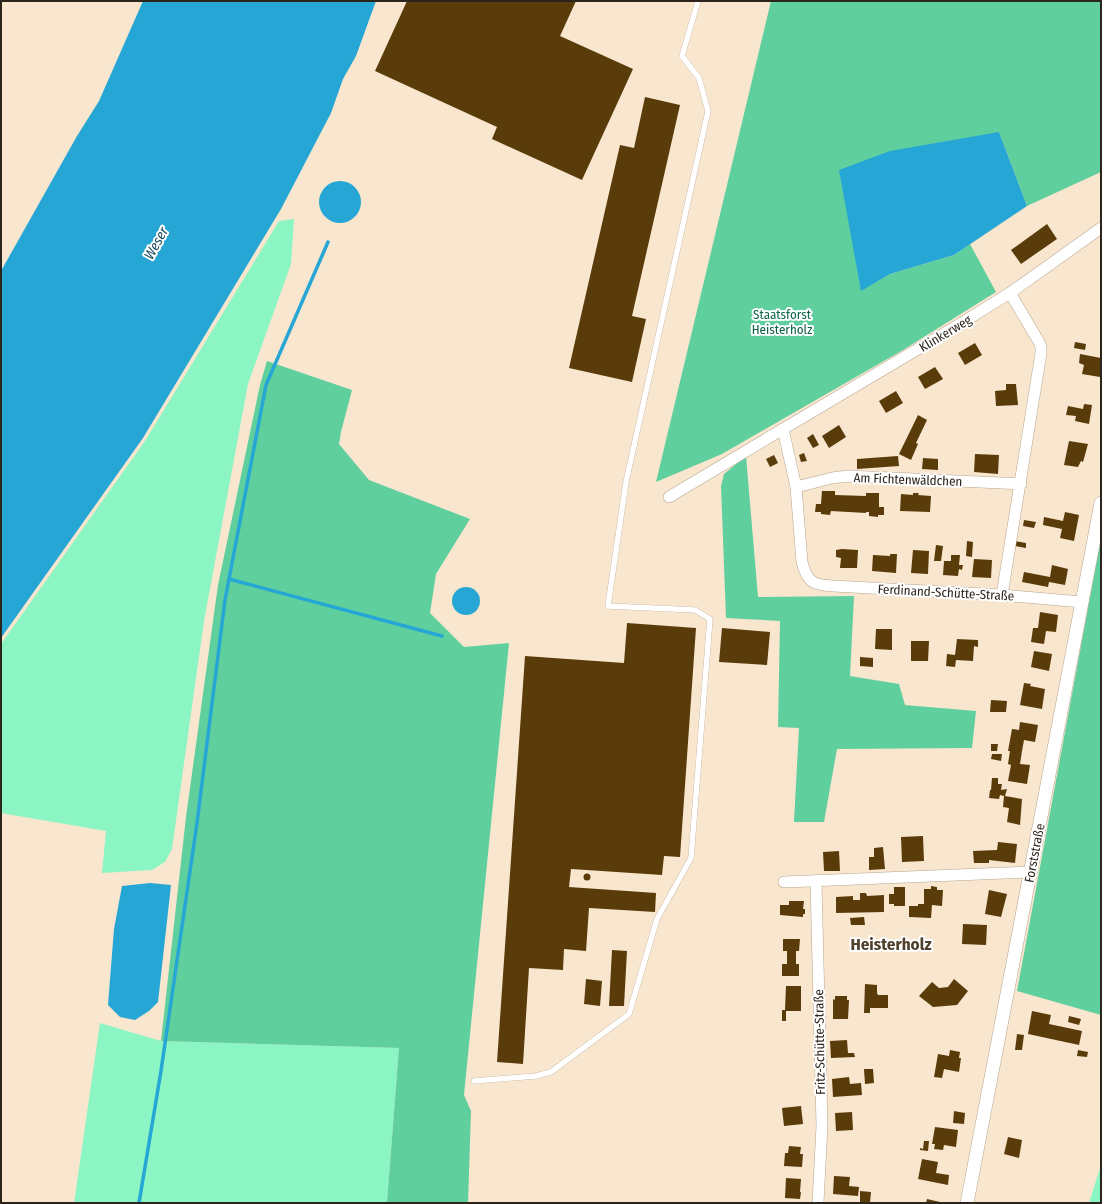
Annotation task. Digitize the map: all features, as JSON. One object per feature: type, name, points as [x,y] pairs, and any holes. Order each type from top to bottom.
[{"type":"street","name":"Klinkerweg","points":[[669,497],[1010,293],[1101,228]]},
{"type":"street","points":[[1002,595],[1021,484],[1041,347],[1010,293]]},
{"type":"street","points":[[783,429],[796,487]]},
{"type":"street","name":"Am Fichtenwäldchen","points":[[796,487],[832,478],[848,476],[1021,484]]},
{"type":"street","name":"Ferdinand-Schütte-Straße","points":[[796,487],[804,573],[810,581],[822,586],[1002,595],[1082,602]]},
{"type":"street","name":"Forststraße","points":[[967,1203],[1101,503]]},
{"type":"street","points":[[784,882],[1030,872]]},
{"type":"street","name":"Fritz-Schütte-Straße","points":[[816,881],[822,1126],[818,1203]]},
{"type":"lane","points":[[474,1081],[536,1076],[551,1072],[630,1014],[657,919],[691,858],[710,619],[695,610],[608,606],[626,482],[708,111],[699,78],[682,56],[698,1]]},
{"type":"green space","name":"Staatsforst Heisterholz","points":[[771,1],[1101,1],[1101,172],[1027,206],[999,132],[861,290],[890,274],[954,255],[970,244],[996,292],[903,350],[722,454],[656,482]]},
{"type":"green space","points":[[294,219],[291,264],[248,384],[204,621],[172,849],[165,862],[152,870],[102,873],[106,831],[1,813],[1,644],[145,441],[279,221]]},
{"type":"green space","points":[[267,361],[352,390],[339,444],[369,480],[470,519],[436,574],[430,613],[464,647],[509,643],[464,1095],[471,1111],[468,1203],[387,1203],[399,1048],[161,1041],[186,817],[218,585],[260,385]]},
{"type":"green space","points":[[746,456],[758,597],[854,596],[850,676],[899,684],[905,705],[976,711],[972,748],[837,749],[824,822],[794,822],[799,728],[778,727],[780,621],[726,618],[721,486],[724,474]]},
{"type":"green space","points":[[1101,538],[1101,1015],[1017,991]]},
{"type":"green space","points":[[100,1023],[161,1041],[399,1048],[387,1203],[74,1203]]},
{"type":"green space","points":[[1101,1165],[1101,1203],[1089,1203]]},
{"type":"water","name":"Weser","points":[[143,1],[376,1],[356,56],[343,79],[331,113],[281,209],[143,438],[1,638],[1,271],[77,136],[99,101]]},
{"type":"water","points":[[999,132],[1027,206],[954,255],[890,274],[861,291],[839,170],[890,151]]},
{"type":"water","points":[[340,181],[355,187],[361,202],[355,217],[340,223],[325,217],[319,202],[325,187]]},
{"type":"water","points":[[466,587],[476,591],[480,601],[476,611],[466,615],[456,611],[452,601],[456,591]]},
{"type":"water","points":[[150,883],[171,885],[158,1002],[149,1011],[135,1020],[120,1017],[108,1005],[114,929],[122,886]]},
{"type":"building","points":[[407,1],[576,1],[560,36],[633,69],[582,180],[492,139],[497,127],[375,71]]},
{"type":"building","points":[[645,97],[680,105],[632,316],[646,319],[632,382],[569,368],[620,145],[634,148]]},
{"type":"building","points":[[1047,224],[1057,239],[1021,264],[1011,250]]},
{"type":"building","points":[[1075,342],[1086,344],[1085,350],[1074,348]]},
{"type":"building","points":[[975,343],[982,355],[965,365],[958,353]]},
{"type":"building","points":[[1080,354],[1101,358],[1100,377],[1082,374],[1084,365],[1079,363]]},
{"type":"building","points":[[935,367],[943,379],[925,389],[918,377]]},
{"type":"building","points":[[1006,384],[1016,384],[1018,405],[996,406],[995,391],[1006,390]]},
{"type":"building","points":[[896,391],[903,403],[886,413],[879,401]]},
{"type":"building","points":[[1084,404],[1092,405],[1089,424],[1075,421],[1076,416],[1066,415],[1068,406],[1083,409]]},
{"type":"building","points":[[918,415],[927,420],[916,443],[918,444],[911,460],[899,454]]},
{"type":"building","points":[[839,425],[846,437],[829,448],[822,436]]},
{"type":"building","points":[[813,434],[819,445],[813,448],[807,438]]},
{"type":"building","points":[[1069,441],[1088,444],[1083,462],[1081,461],[1078,467],[1064,465]]},
{"type":"building","points":[[804,453],[807,461],[801,462],[799,455]]},
{"type":"building","points":[[975,454],[999,455],[998,474],[974,472]]},
{"type":"building","points":[[774,455],[778,463],[770,467],[766,459]]},
{"type":"building","points":[[898,456],[899,466],[857,469],[857,459]]},
{"type":"building","points":[[923,458],[938,459],[938,470],[922,469]]},
{"type":"building","points":[[822,491],[835,491],[835,495],[866,496],[866,493],[879,493],[879,507],[884,507],[884,515],[878,515],[878,517],[869,516],[869,512],[831,511],[830,515],[815,512],[816,504],[821,504]]},
{"type":"building","points":[[913,493],[931,496],[930,512],[900,511],[901,494],[913,495]]},
{"type":"building","points":[[1065,512],[1079,515],[1074,541],[1060,538],[1062,529],[1043,525],[1044,517],[1063,521]]},
{"type":"building","points":[[1024,520],[1036,522],[1034,528],[1023,526]]},
{"type":"building","points":[[967,541],[973,542],[972,557],[966,556]]},
{"type":"building","points":[[1015,541],[1026,543],[1026,548],[1015,546]]},
{"type":"building","points":[[936,545],[943,546],[941,561],[934,561]]},
{"type":"building","points":[[836,550],[858,550],[857,568],[840,568],[841,558],[836,557]]},
{"type":"building","points":[[913,550],[929,551],[928,574],[911,573]]},
{"type":"building","points":[[890,554],[897,554],[896,573],[872,571],[873,555],[890,556]]},
{"type":"building","points":[[951,555],[960,555],[959,565],[963,565],[962,570],[959,569],[958,576],[943,575],[944,561],[951,561]]},
{"type":"building","points":[[974,559],[992,560],[991,578],[972,577]]},
{"type":"building","points":[[1052,565],[1068,569],[1065,585],[1049,582],[1048,587],[1022,582],[1024,572],[1050,577]]},
{"type":"building","points":[[1040,612],[1058,615],[1056,632],[1046,631],[1044,644],[1031,642],[1033,628],[1038,628]]},
{"type":"building","points":[[627,623],[696,628],[680,857],[664,856],[662,875],[571,869],[569,887],[656,893],[655,912],[589,908],[586,951],[564,949],[563,970],[529,968],[523,1064],[497,1062],[525,656],[624,663]]},
{"type":"building","points":[[722,628],[770,632],[767,665],[719,662]]},
{"type":"building","points":[[876,629],[892,629],[892,650],[875,649]]},
{"type":"building","points":[[957,639],[978,640],[978,647],[974,646],[973,661],[956,660],[955,667],[946,666],[947,654],[955,655]]},
{"type":"building","points":[[911,641],[929,641],[928,661],[911,661]]},
{"type":"building","points":[[1034,651],[1052,654],[1049,671],[1031,667]]},
{"type":"building","points":[[860,657],[873,658],[873,667],[860,666]]},
{"type":"building","points":[[1024,683],[1031,684],[1030,686],[1045,689],[1042,709],[1020,705]]},
{"type":"building","points":[[991,700],[1007,701],[1006,712],[990,712]]},
{"type":"building","points":[[1020,722],[1038,725],[1035,742],[1024,740],[1020,764],[1030,765],[1027,784],[1008,781],[1011,765],[1008,764],[1010,751],[1008,751],[1012,729],[1019,730]]},
{"type":"building","points":[[991,744],[998,744],[997,751],[991,751]]},
{"type":"building","points":[[992,754],[1002,754],[1001,761],[991,759]]},
{"type":"building","points":[[992,778],[998,778],[998,784],[1002,784],[1001,790],[1007,789],[1005,796],[1022,799],[1020,825],[1007,822],[1009,808],[1003,807],[1004,796],[1000,795],[999,799],[989,798]]},
{"type":"building","points":[[923,836],[924,861],[902,862],[901,837]]},
{"type":"building","points":[[998,842],[1017,844],[1015,863],[989,860],[989,863],[974,863],[973,851],[997,850]]},
{"type":"building","points":[[883,847],[885,869],[869,870],[869,857],[874,857],[874,848]]},
{"type":"building","points":[[839,851],[840,871],[824,871],[823,852]]},
{"type":"building","points":[[587,873],[590,874],[590,880],[587,881],[584,880],[583,877],[584,874]]},
{"type":"building","points":[[931,886],[937,887],[937,890],[943,890],[942,906],[932,905],[931,918],[909,917],[909,906],[924,904],[924,889],[931,889]]},
{"type":"building","points":[[894,887],[905,887],[905,906],[894,906],[894,904],[889,904],[889,894],[894,894]]},
{"type":"building","points":[[989,890],[1007,894],[1001,917],[985,914]]},
{"type":"building","points":[[860,893],[866,893],[867,896],[884,895],[884,912],[836,913],[836,897],[853,896],[853,900],[860,900]]},
{"type":"building","points":[[789,901],[804,901],[803,909],[805,909],[805,914],[803,914],[803,917],[780,915],[780,905],[789,905]]},
{"type":"building","points":[[864,917],[865,925],[851,925],[850,918]]},
{"type":"building","points":[[963,924],[987,925],[986,945],[962,944]]},
{"type":"building","points":[[783,939],[800,939],[799,951],[796,951],[796,964],[799,964],[799,976],[782,976],[782,964],[787,964],[787,951],[783,951]]},
{"type":"building","points":[[612,950],[627,951],[624,1006],[609,1006]]},
{"type":"building","points":[[586,979],[602,981],[600,1006],[584,1004]]},
{"type":"building","points":[[954,979],[968,991],[957,1005],[933,1007],[919,996],[932,982],[939,988],[948,987]]},
{"type":"building","points":[[865,984],[877,985],[878,995],[888,995],[888,1008],[870,1008],[870,1013],[864,1013]]},
{"type":"building","points":[[786,986],[801,986],[801,1011],[786,1011],[786,1021],[782,1021],[782,1010],[785,1010]]},
{"type":"building","points":[[835,996],[847,996],[847,1000],[849,1000],[848,1019],[833,1019],[833,999],[835,1000]]},
{"type":"building","points":[[1032,1011],[1051,1015],[1049,1024],[1082,1031],[1079,1045],[1028,1034]]},
{"type":"building","points":[[1069,1016],[1081,1019],[1079,1025],[1068,1022]]},
{"type":"building","points":[[1017,1034],[1024,1035],[1022,1050],[1015,1050]]},
{"type":"building","points":[[847,1040],[848,1053],[854,1053],[855,1057],[831,1058],[830,1041]]},
{"type":"building","points":[[950,1050],[960,1052],[959,1058],[961,1058],[959,1072],[944,1069],[942,1078],[934,1077],[938,1054],[949,1056]]},
{"type":"building","points":[[1078,1050],[1088,1052],[1087,1057],[1077,1056]]},
{"type":"building","points":[[864,1069],[873,1069],[874,1083],[865,1084]]},
{"type":"building","points":[[849,1077],[850,1084],[861,1083],[862,1095],[833,1097],[832,1079]]},
{"type":"building","points":[[801,1106],[803,1124],[784,1126],[782,1108]]},
{"type":"building","points":[[954,1111],[965,1113],[964,1124],[953,1123]]},
{"type":"building","points":[[852,1112],[853,1130],[836,1131],[835,1113]]},
{"type":"building","points":[[935,1127],[958,1130],[956,1147],[944,1145],[943,1150],[934,1149],[935,1144],[932,1144]]},
{"type":"building","points":[[1008,1137],[1022,1140],[1019,1158],[1004,1154]]},
{"type":"building","points":[[924,1141],[929,1141],[928,1151],[920,1150],[920,1148],[923,1149]]},
{"type":"building","points":[[789,1146],[801,1147],[800,1154],[803,1154],[802,1167],[784,1166],[785,1153],[788,1153]]},
{"type":"building","points":[[922,1159],[938,1162],[936,1173],[949,1175],[948,1185],[918,1179]]},
{"type":"building","points":[[834,1176],[850,1177],[849,1186],[859,1187],[858,1196],[833,1194]]},
{"type":"building","points":[[786,1178],[801,1179],[800,1199],[785,1198]]},
{"type":"building","points":[[860,1191],[871,1192],[870,1203],[860,1203]]},
{"type":"building","points":[[927,1199],[940,1202],[940,1203],[926,1203]]},
{"type":"waterway","points":[[139,1203],[161,1071],[197,823],[225,600],[266,385],[328,242]]},
{"type":"waterway","points":[[229,579],[442,636]]},
{"type":"district","name":"Heisterholz","points":[[891,944]]}]
